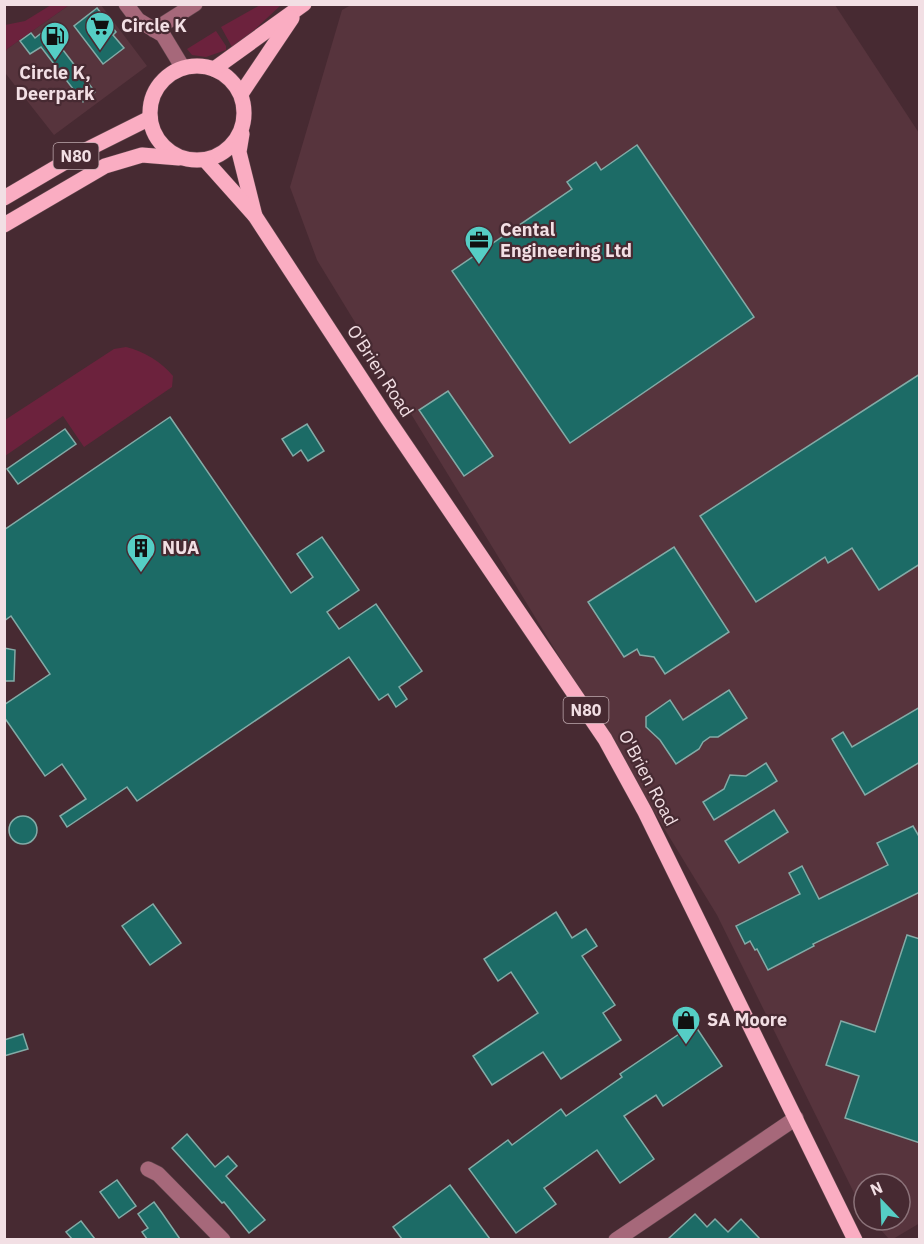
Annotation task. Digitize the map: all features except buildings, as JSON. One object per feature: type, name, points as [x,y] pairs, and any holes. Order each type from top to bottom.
[{"type":"main road","points":[[214,69],[301,8]]},
{"type":"main road","points":[[181,158],[159,143],[150,118],[154,93],[162,82],[183,68],[200,66],[214,69],[230,79],[241,94],[301,8]]},
{"type":"main road","name":"N80","points":[[241,94],[245,109],[244,124]]},
{"type":"main road","name":"N80","points":[[4,198],[84,151],[150,118]]},
{"type":"main road","points":[[205,160],[218,156],[230,148],[244,124]]},
{"type":"main road","name":"O'Brien Road","points":[[244,124],[239,152],[255,216]]},
{"type":"main road","name":"N80","points":[[4,225],[105,166],[142,154],[205,160]]},
{"type":"main road","name":"O'Brien Road","points":[[205,160],[255,216],[387,418],[605,739],[645,812],[855,1239]]},
{"type":"street","points":[[126,4],[138,20],[163,35],[183,68]]},
{"type":"street","points":[[154,30],[195,4]]},
{"type":"street","points":[[616,1239],[796,1118]]},
{"type":"street","points":[[148,1169],[158,1174],[223,1239]]},
{"type":"shaded area","points":[[51,5],[69,5],[7,49],[5,54],[5,25],[25,21]]},
{"type":"shaded area","points":[[69,5],[101,5],[147,66],[54,135],[6,74],[4,54],[7,49]]},
{"type":"shaded area","points":[[260,5],[281,5],[232,47],[221,27]]},
{"type":"shaded area","points":[[351,5],[835,5],[919,133],[920,1223],[912,1228],[912,1172],[852,1172],[852,1189],[717,915],[317,260],[290,187],[342,10]]},
{"type":"shaded area","points":[[216,31],[226,46],[226,50],[206,57],[192,55],[187,49]]},
{"type":"shaded area","points":[[126,347],[145,354],[163,366],[173,376],[172,387],[84,447],[63,416],[5,456],[5,420],[114,349]]},
{"type":"shaded area","points":[[883,1232],[905,1232],[893,1239],[889,1239]]},
{"type":"place","name":"Circle K","points":[[100,52]]},
{"type":"place","name":"Circle K, Deerpark","points":[[55,62]]},
{"type":"place","name":"Cental Engineering Ltd","points":[[479,266]]},
{"type":"place","name":"NUA","points":[[141,574]]},
{"type":"place","name":"SA Moore","points":[[686,1046]]}]
